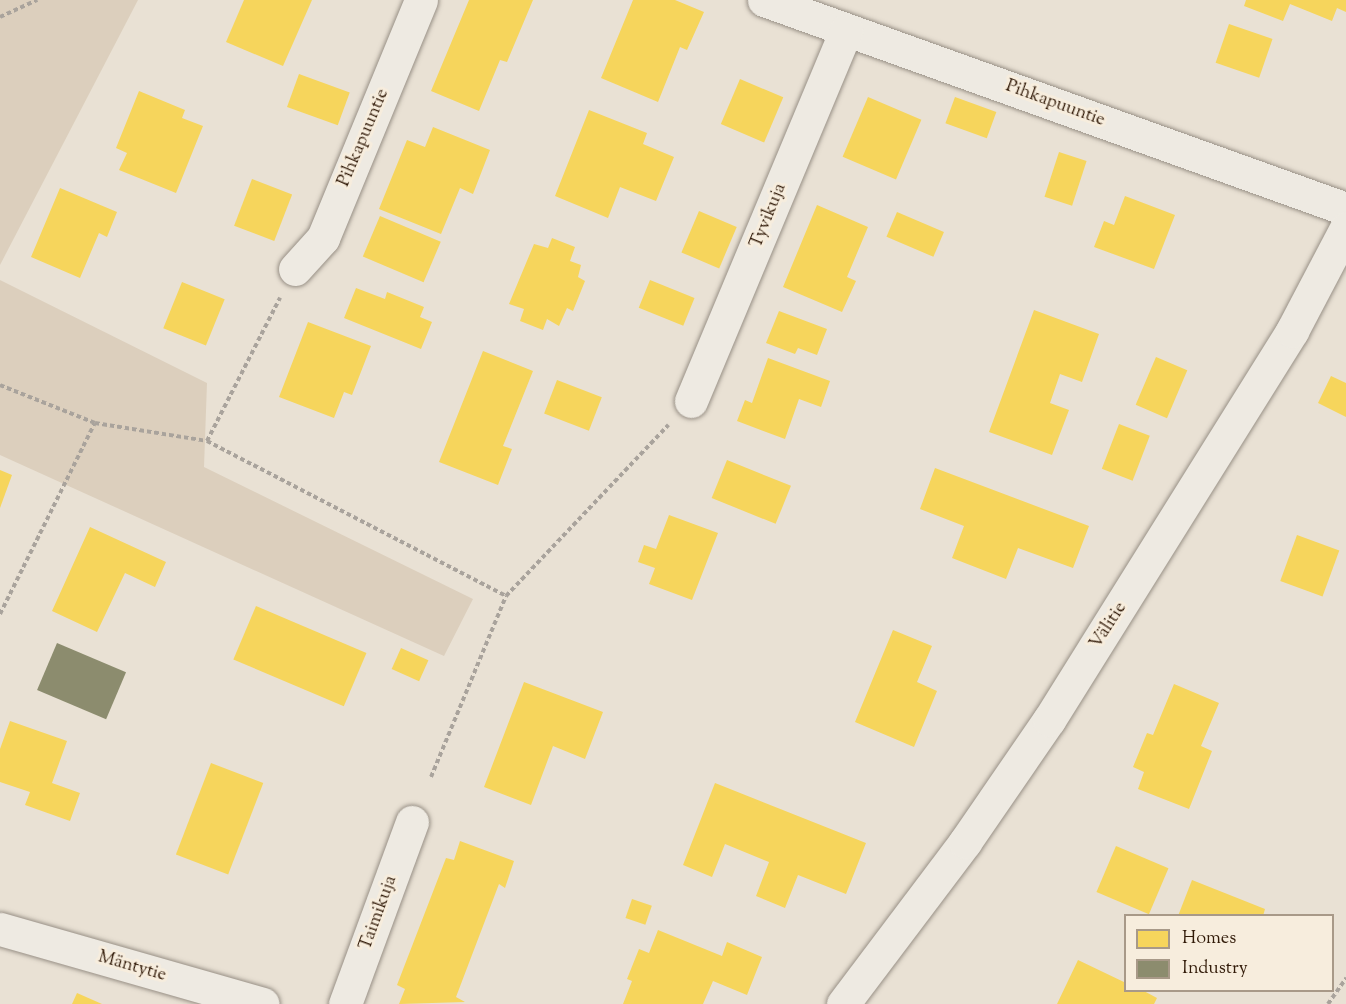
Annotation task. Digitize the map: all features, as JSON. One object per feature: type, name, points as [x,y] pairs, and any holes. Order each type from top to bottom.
[{"type":"street","name":"Pihkapuuntie","points":[[295,269],[323,238],[422,0]]},
{"type":"street","name":"Pihkapuuntie","points":[[764,0],[1346,209]]},
{"type":"street","name":"Tyvikuja","points":[[691,401],[846,30]]},
{"type":"street","name":"Välitie","points":[[843,1004],[965,842],[1049,720],[1292,332],[1346,228]]},
{"type":"street","name":"Taimikuja","points":[[345,1004],[412,822]]},
{"type":"street","name":"Mäntytie","points":[[0,929],[263,1004]]},
{"type":"path","points":[[0,17],[37,0]]},
{"type":"path","points":[[207,441],[295,269]]},
{"type":"path","points":[[0,385],[94,423],[207,441],[506,596]]},
{"type":"path","points":[[431,777],[506,596],[691,401]]},
{"type":"path","points":[[0,614],[94,423]]},
{"type":"path","points":[[1328,1004],[1346,978]]},
{"type":"shaded area","points":[[0,0],[138,0],[0,265]]},
{"type":"shaded area","points":[[0,280],[207,383],[204,467],[473,599],[444,656],[0,455]]},
{"type":"building: Homes","points":[[244,0],[312,0],[283,66],[226,42]]},
{"type":"building: Homes","points":[[469,0],[533,0],[507,62],[500,60],[479,111],[431,91]]},
{"type":"building: Homes","points":[[633,0],[675,0],[704,12],[687,50],[680,47],[658,102],[601,78]]},
{"type":"building: Homes","points":[[1246,0],[1346,0],[1346,12],[1337,8],[1332,21],[1290,4],[1283,21],[1244,6]]},
{"type":"building: Homes","points":[[1229,24],[1272,39],[1259,78],[1216,63]]},
{"type":"building: Homes","points":[[299,74],[350,92],[338,125],[287,107]]},
{"type":"building: Homes","points":[[740,79],[783,97],[764,142],[721,124]]},
{"type":"building: Homes","points":[[139,91],[185,110],[182,118],[203,126],[176,193],[119,170],[127,153],[116,148]]},
{"type":"building: Homes","points":[[868,97],[921,120],[896,179],[843,157]]},
{"type":"building: Homes","points":[[955,97],[996,112],[987,138],[945,123]]},
{"type":"building: Homes","points":[[589,110],[647,133],[643,144],[674,157],[656,201],[620,187],[608,218],[555,196]]},
{"type":"building: Homes","points":[[433,127],[490,150],[473,194],[460,188],[441,234],[379,209],[407,140],[425,147]]},
{"type":"building: Homes","points":[[1059,152],[1087,161],[1072,206],[1044,197]]},
{"type":"building: Homes","points":[[252,179],[292,194],[274,241],[234,226]]},
{"type":"building: Homes","points":[[60,188],[117,212],[107,237],[99,233],[80,278],[31,257]]},
{"type":"building: Homes","points":[[1125,196],[1175,215],[1154,269],[1094,247],[1104,221],[1114,225]]},
{"type":"building: Homes","points":[[817,205],[868,227],[847,277],[856,281],[842,312],[783,287]]},
{"type":"building: Homes","points":[[699,211],[737,227],[719,268],[681,252]]},
{"type":"building: Homes","points":[[897,212],[944,232],[933,257],[886,237]]},
{"type":"building: Homes","points":[[380,216],[441,242],[424,282],[363,257]]},
{"type":"building: Homes","points":[[552,238],[575,247],[570,261],[581,265],[578,277],[585,281],[573,311],[567,308],[559,326],[547,319],[543,330],[520,321],[524,309],[509,304],[534,244],[548,248]]},
{"type":"building: Homes","points":[[650,280],[695,298],[683,326],[639,308]]},
{"type":"building: Homes","points":[[182,282],[225,299],[206,346],[163,328]]},
{"type":"building: Homes","points":[[356,288],[385,299],[387,292],[424,307],[420,317],[432,322],[421,349],[344,318]]},
{"type":"building: Homes","points":[[1034,310],[1099,334],[1082,382],[1060,374],[1050,403],[1069,410],[1052,455],[989,432]]},
{"type":"building: Homes","points":[[779,311],[827,329],[817,355],[798,348],[795,354],[766,343]]},
{"type":"building: Homes","points":[[308,322],[371,346],[352,395],[344,392],[334,418],[279,397]]},
{"type":"building: Homes","points":[[483,351],[533,371],[503,446],[512,449],[498,485],[439,462]]},
{"type":"building: Homes","points":[[1156,357],[1187,370],[1167,418],[1136,405]]},
{"type":"building: Homes","points":[[768,358],[830,381],[821,407],[799,399],[785,439],[737,421],[745,400],[752,403]]},
{"type":"building: Homes","points":[[1331,376],[1346,383],[1346,417],[1318,403]]},
{"type":"building: Homes","points":[[557,380],[602,397],[589,431],[544,414]]},
{"type":"building: Homes","points":[[1119,424],[1150,436],[1133,481],[1102,469]]},
{"type":"building: Homes","points":[[727,460],[791,486],[776,524],[712,498]]},
{"type":"building: Homes","points":[[935,468],[1089,526],[1073,568],[1018,548],[1006,579],[952,558],[964,526],[920,509]]},
{"type":"building: Homes","points":[[0,470],[12,475],[0,508]]},
{"type":"building: Homes","points":[[669,515],[718,533],[692,600],[649,584],[655,568],[638,562],[644,545],[656,549]]},
{"type":"building: Homes","points":[[90,527],[166,562],[155,587],[125,573],[97,632],[52,611]]},
{"type":"building: Homes","points":[[1297,535],[1339,550],[1323,596],[1280,581]]},
{"type":"building: Homes","points":[[256,606],[366,653],[344,706],[233,659]]},
{"type":"building: Homes","points":[[893,630],[932,646],[917,682],[937,691],[914,747],[855,722]]},
{"type":"building: Homes","points":[[401,648],[428,660],[419,681],[392,669]]},
{"type":"building: Homes","points":[[524,682],[603,712],[585,759],[553,746],[531,805],[484,787]]},
{"type":"building: Homes","points":[[1174,684],[1219,703],[1201,746],[1212,751],[1189,809],[1138,789],[1144,772],[1133,767],[1147,733],[1153,735]]},
{"type":"building: Homes","points":[[10,721],[67,741],[52,783],[80,793],[70,821],[25,805],[30,792],[0,782],[0,749]]},
{"type":"building: Homes","points":[[211,763],[263,783],[228,875],[176,854]]},
{"type":"building: Homes","points":[[715,783],[866,843],[846,894],[798,875],[785,908],[756,896],[769,862],[725,844],[712,877],[683,865]]},
{"type":"building: Homes","points":[[460,841],[514,861],[505,888],[499,884],[456,997],[465,1002],[399,1004],[405,989],[397,985],[446,858],[454,860]]},
{"type":"building: Homes","points":[[1116,846],[1168,868],[1148,914],[1096,892]]},
{"type":"building: Homes","points":[[1192,880],[1265,909],[1264,914],[1179,914]]},
{"type":"building: Homes","points":[[632,899],[652,906],[645,925],[625,918]]},
{"type":"building: Homes","points":[[658,930],[722,956],[727,942],[762,957],[747,995],[713,981],[703,1004],[623,1004],[632,981],[627,979],[639,949],[649,953]]},
{"type":"building: Homes","points":[[1078,960],[1124,982],[1124,992],[1146,992],[1157,998],[1154,1004],[1057,1004]]},
{"type":"building: Homes","points":[[77,993],[102,1004],[72,1004]]},
{"type":"building: Industry","points":[[57,643],[126,672],[106,719],[37,690]]}]
